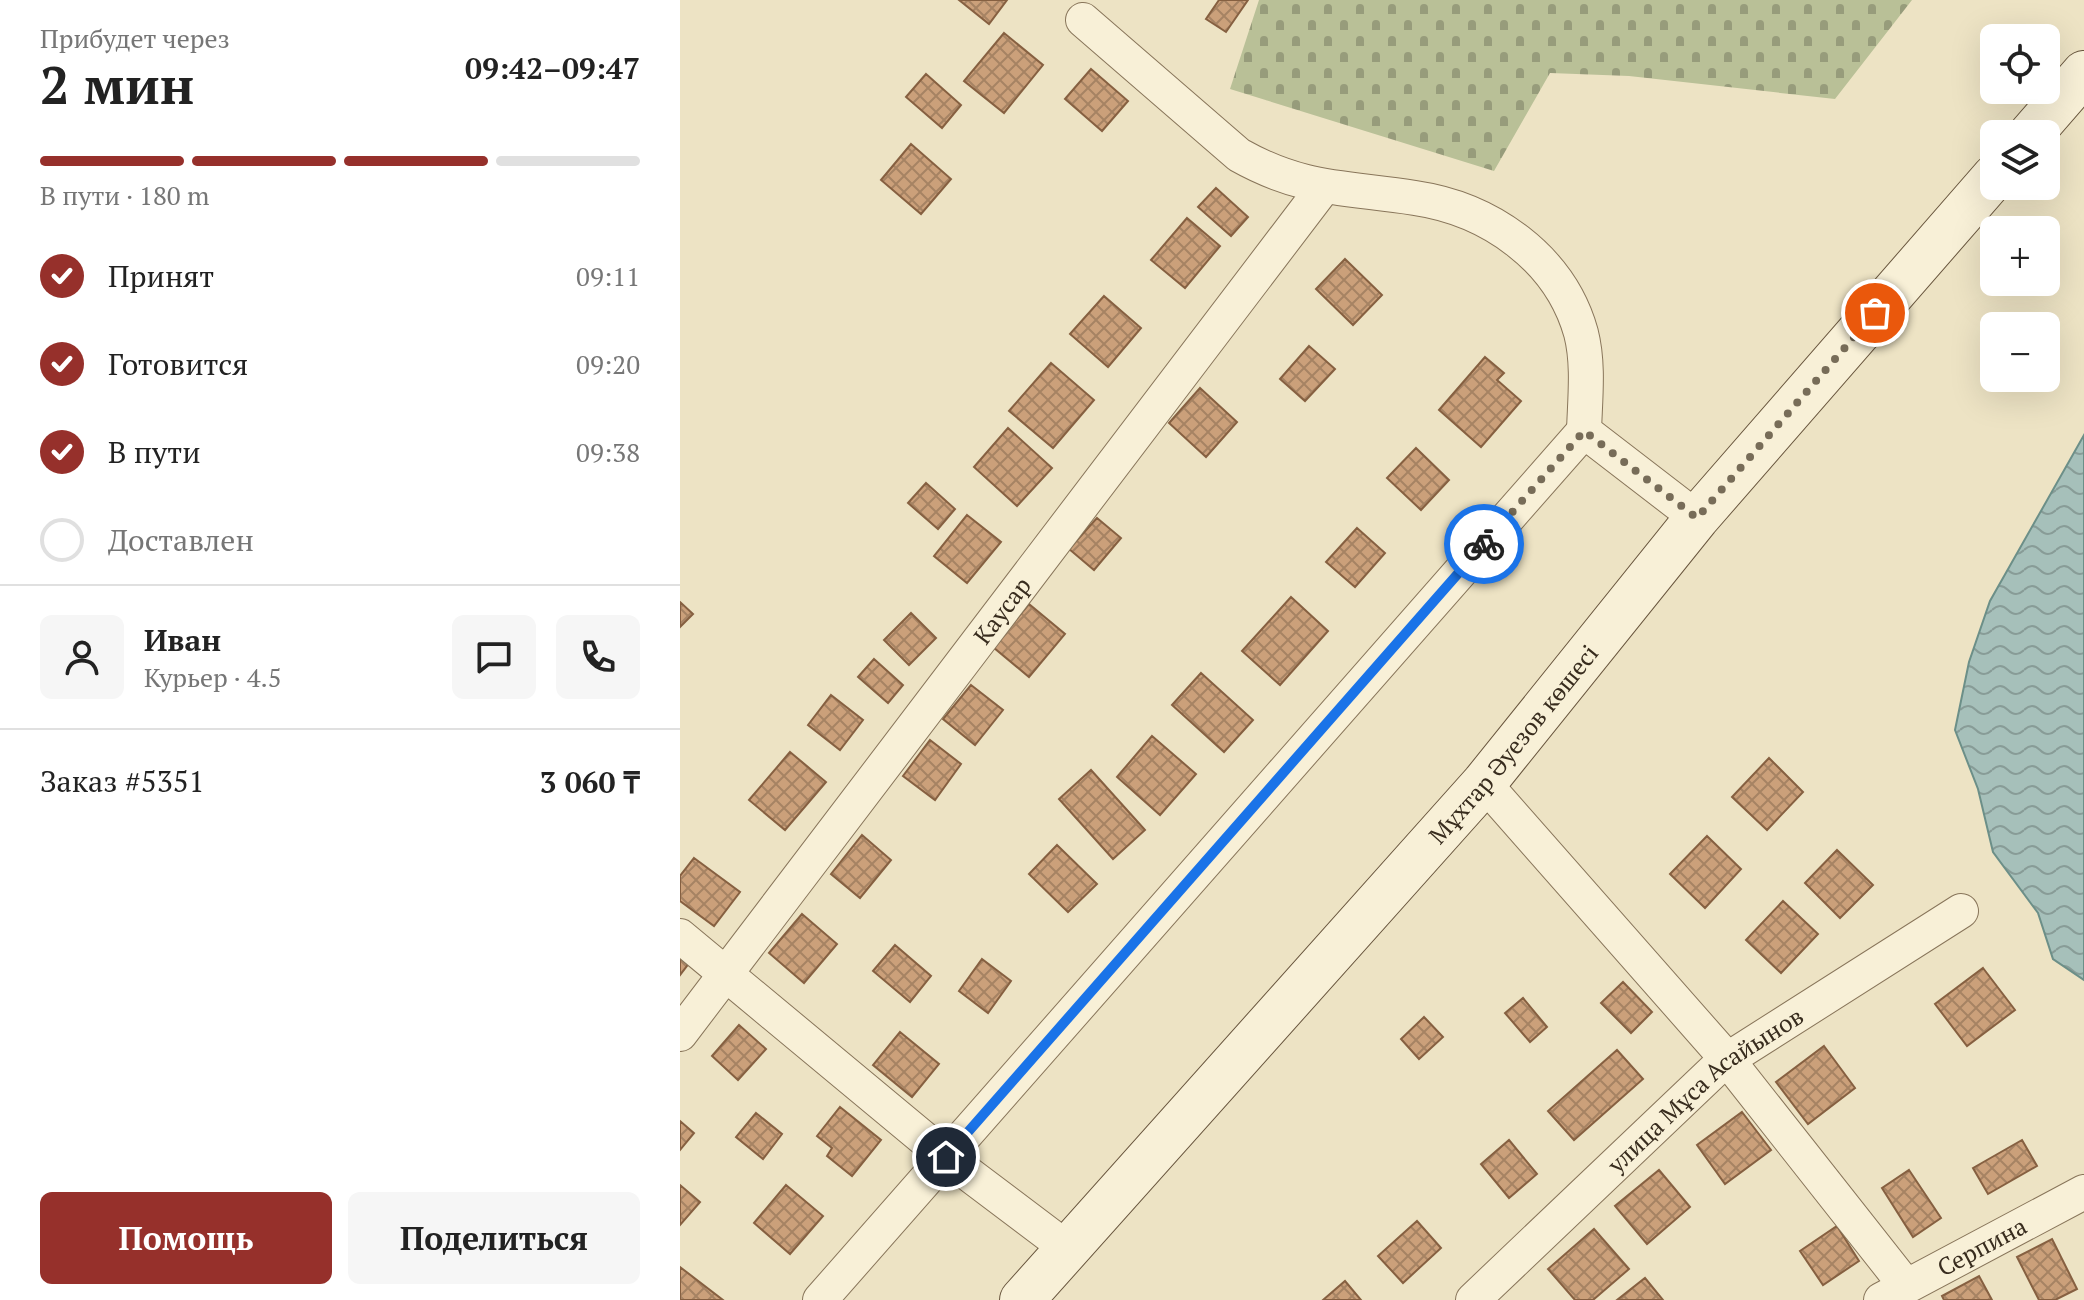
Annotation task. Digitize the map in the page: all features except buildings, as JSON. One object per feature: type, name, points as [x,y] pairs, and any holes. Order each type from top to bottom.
[{"type":"main road","points":[[2043,120],[2084,73]]},
{"type":"main road","name":"Мұхтар Әуезов көшесі","points":[[1022,1300],[1484,783],[1697,518],[1980,193]]},
{"type":"street","points":[[820,1300],[1584,431],[1586,380],[1582,336],[1574,312],[1549,271],[1520,240],[1487,220],[1452,207],[1418,198],[1323,188],[1267,171],[1239,155],[1083,20]]},
{"type":"street","name":"Каусар","points":[[680,1034],[1323,188]]},
{"type":"street","points":[[1584,431],[1697,518]]},
{"type":"street","points":[[1484,783],[1727,1059],[1894,1293]]},
{"type":"street","name":"улица Мұса Асайынов","points":[[1473,1300],[1727,1059],[1961,911]]},
{"type":"street","points":[[680,936],[946,1157],[1068,1249]]},
{"type":"street","name":"Серпина","points":[[1894,1293],[2084,1192]]},
{"type":"green space","points":[[1259,0],[1912,0],[1835,99],[1629,76],[1550,73],[1494,171],[1230,89]]},
{"type":"water","points":[[2084,435],[2084,980],[2053,959],[2038,913],[1993,852],[1978,789],[1955,730],[1969,662],[1990,601]]},
{"type":"way so far","points":[[1484,544],[1584,431],[1697,518],[1875,313]]},
{"type":"route","points":[[946,1157],[1484,544]]}]
